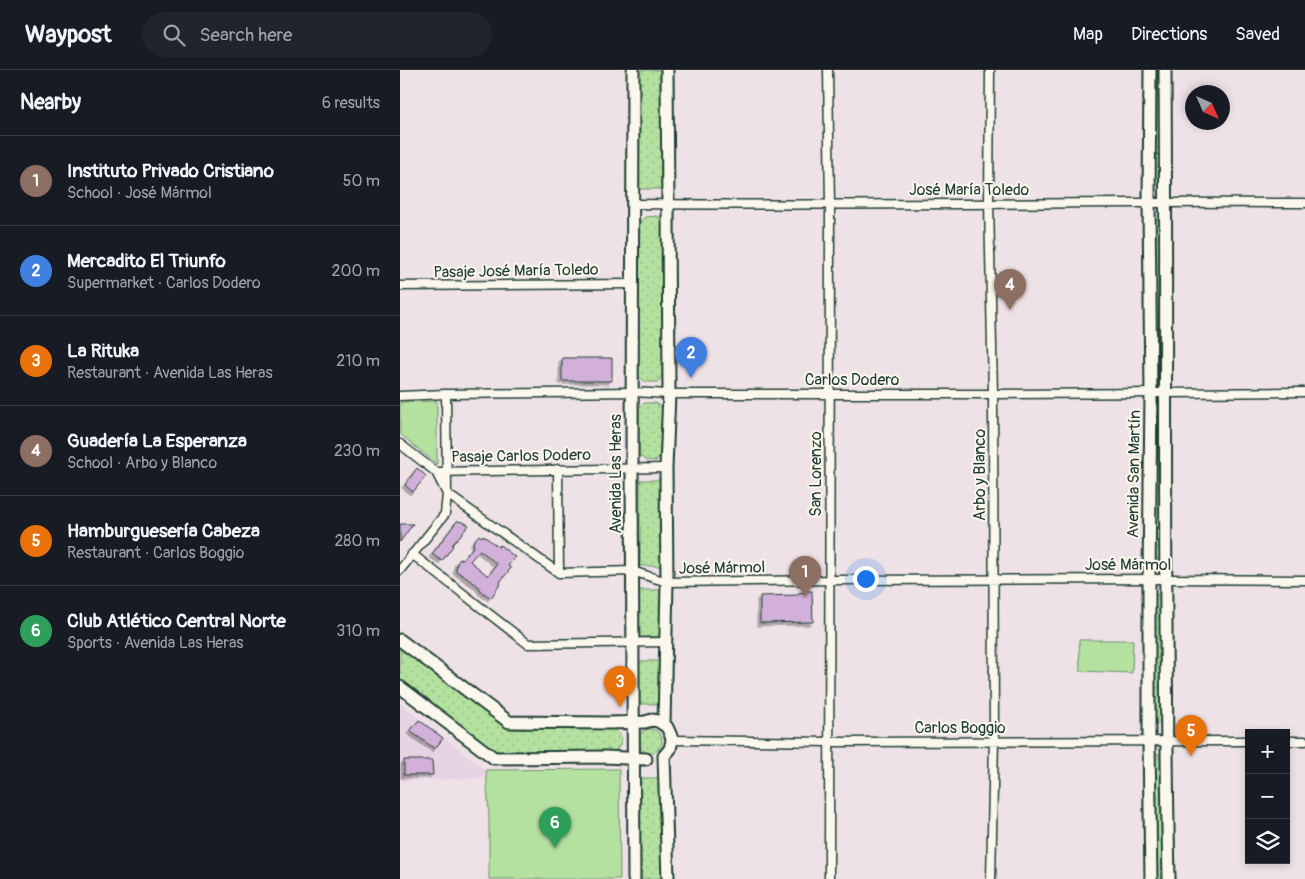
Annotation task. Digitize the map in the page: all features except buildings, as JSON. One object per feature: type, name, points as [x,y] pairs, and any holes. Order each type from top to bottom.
[{"type":"main road","name":"Avenida Las Heras","points":[[633,70],[632,643],[634,879]]},
{"type":"main road","points":[[645,722],[637,727],[633,747],[638,754],[646,759],[657,760],[670,749],[666,642],[668,394],[667,70]]},
{"type":"main road","name":"Avenida San Martín","points":[[1150,70],[1149,741],[1151,879]]},
{"type":"main road","name":"Avenida San Martín","points":[[1165,70],[1165,579],[1169,879]]},
{"type":"main road","points":[[400,640],[509,722],[645,722],[652,720],[668,732]]},
{"type":"main road","points":[[400,687],[494,758],[605,757],[633,747]]},
{"type":"main road","points":[[664,756],[668,879]]},
{"type":"street","name":"San Lorenzo","points":[[828,70],[830,205],[829,879]]},
{"type":"street","name":"Arbo y Blanco","points":[[990,70],[989,203],[994,579],[994,741],[991,879]]},
{"type":"street","name":"José María Toledo","points":[[633,204],[830,205],[1305,202]]},
{"type":"street","name":"Pasaje José María Toledo","points":[[400,286],[633,284]]},
{"type":"street","name":"Carlos Dodero","points":[[400,396],[633,392],[668,394],[993,394],[1305,392]]},
{"type":"street","points":[[400,570],[445,514],[447,494],[446,394]]},
{"type":"street","points":[[400,444],[436,472],[447,494],[559,573]]},
{"type":"street","name":"Pasaje Carlos Dodero","points":[[436,472],[666,468]]},
{"type":"street","points":[[558,469],[559,573]]},
{"type":"street","points":[[412,554],[528,644],[666,642]]},
{"type":"street","name":"José Mármol","points":[[559,573],[632,571],[667,582],[994,579],[1305,580]]},
{"type":"street","name":"Carlos Boggio","points":[[668,732],[829,742],[1245,741]]},
{"type":"street","points":[[1290,741],[1305,741]]},
{"type":"shaded area","points":[[400,703],[486,770],[486,778],[400,781]]},
{"type":"green space","points":[[636,70],[660,70],[661,189],[638,189]]},
{"type":"green space","points":[[1155,70],[1160,70],[1161,185],[1155,185]]},
{"type":"green space","points":[[658,216],[665,224],[663,374],[658,382],[646,382],[638,376],[638,224],[645,217]]},
{"type":"green space","points":[[1159,219],[1161,372],[1155,372],[1152,220]]},
{"type":"green space","points":[[437,401],[437,464],[400,434],[400,402]]},
{"type":"green space","points":[[644,403],[656,403],[662,408],[660,455],[656,461],[645,460],[639,455],[639,408]]},
{"type":"green space","points":[[1162,409],[1162,560],[1155,560],[1155,410]]},
{"type":"green space","points":[[640,480],[661,480],[662,566],[640,566]]},
{"type":"green space","points":[[639,590],[661,590],[661,636],[639,637]]},
{"type":"green space","points":[[1160,594],[1162,723],[1155,723],[1153,595]]},
{"type":"green space","points":[[1079,640],[1133,640],[1132,673],[1080,671]]},
{"type":"green space","points":[[400,647],[506,727],[515,729],[608,728],[620,734],[620,746],[613,753],[504,752],[491,750],[400,681]]},
{"type":"green space","points":[[638,661],[660,661],[660,704],[639,704]]},
{"type":"green space","points":[[650,729],[659,732],[662,741],[659,750],[650,753],[641,750],[638,741],[641,732]]},
{"type":"green space","points":[[1154,754],[1160,754],[1162,879],[1155,879]]},
{"type":"green space","points":[[619,769],[620,879],[489,879],[489,816],[486,770]]},
{"type":"green space","points":[[640,778],[660,778],[661,879],[641,879]]},
{"type":"place","name":"Guadería La Esperanza","points":[[1010,310]]},
{"type":"place","name":"Mercadito El Triunfo","points":[[691,378]]},
{"type":"place","name":"Instituto Privado Cristiano","points":[[805,597]]},
{"type":"place","name":"La Rituka","points":[[620,707]]},
{"type":"place","name":"Hamburguesería Cabeza","points":[[1191,756]]},
{"type":"place","name":"Club Atlético Central Norte","points":[[555,848]]}]
